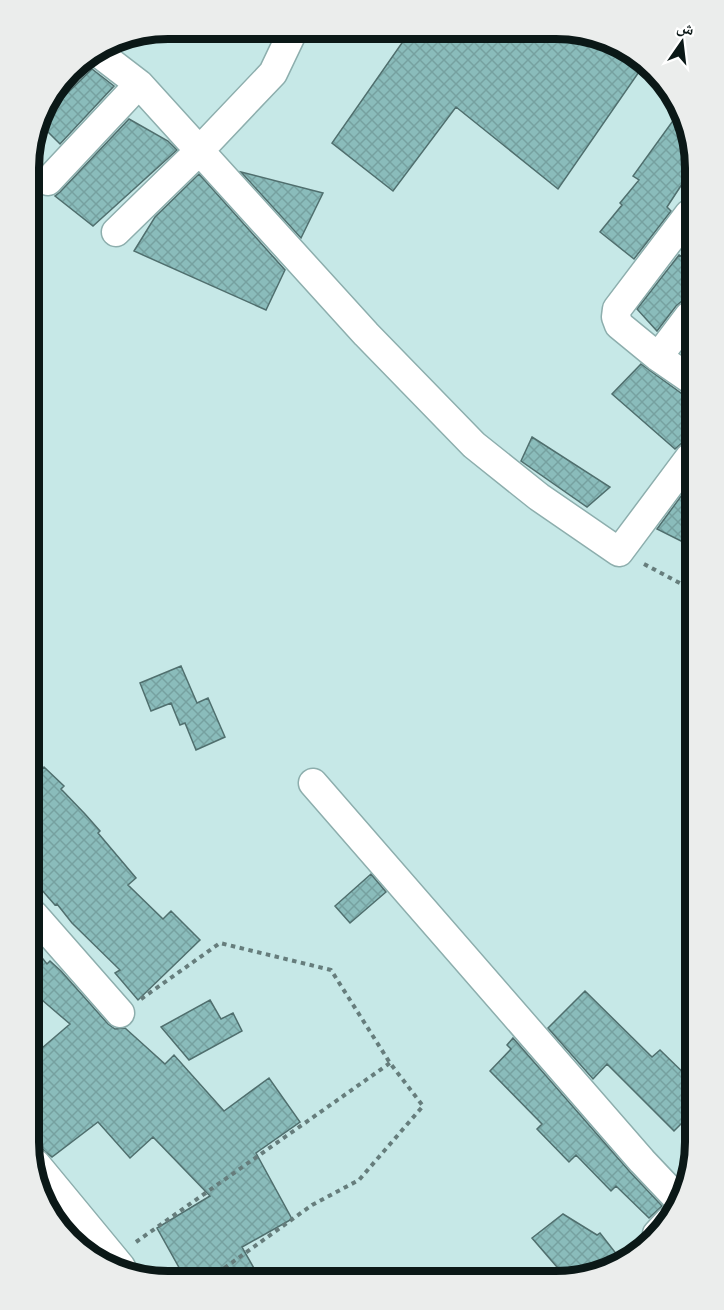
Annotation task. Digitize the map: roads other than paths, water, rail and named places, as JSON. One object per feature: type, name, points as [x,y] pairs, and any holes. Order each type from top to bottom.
[{"type":"street","points":[[116,232],[273,73],[289,39]]},
{"type":"street","points":[[103,57],[139,84],[366,334],[474,445],[539,497],[619,552],[685,464]]},
{"type":"street","points":[[48,181],[139,84]]},
{"type":"street","points":[[685,226],[679,244],[617,309],[616,317],[619,325],[685,376]]},
{"type":"street","points":[[658,357],[685,321]]},
{"type":"street","points":[[313,783],[634,1152],[673,1194]]},
{"type":"street","points":[[39,921],[120,1013]]},
{"type":"street","points":[[43,1172],[111,1258]]}]
